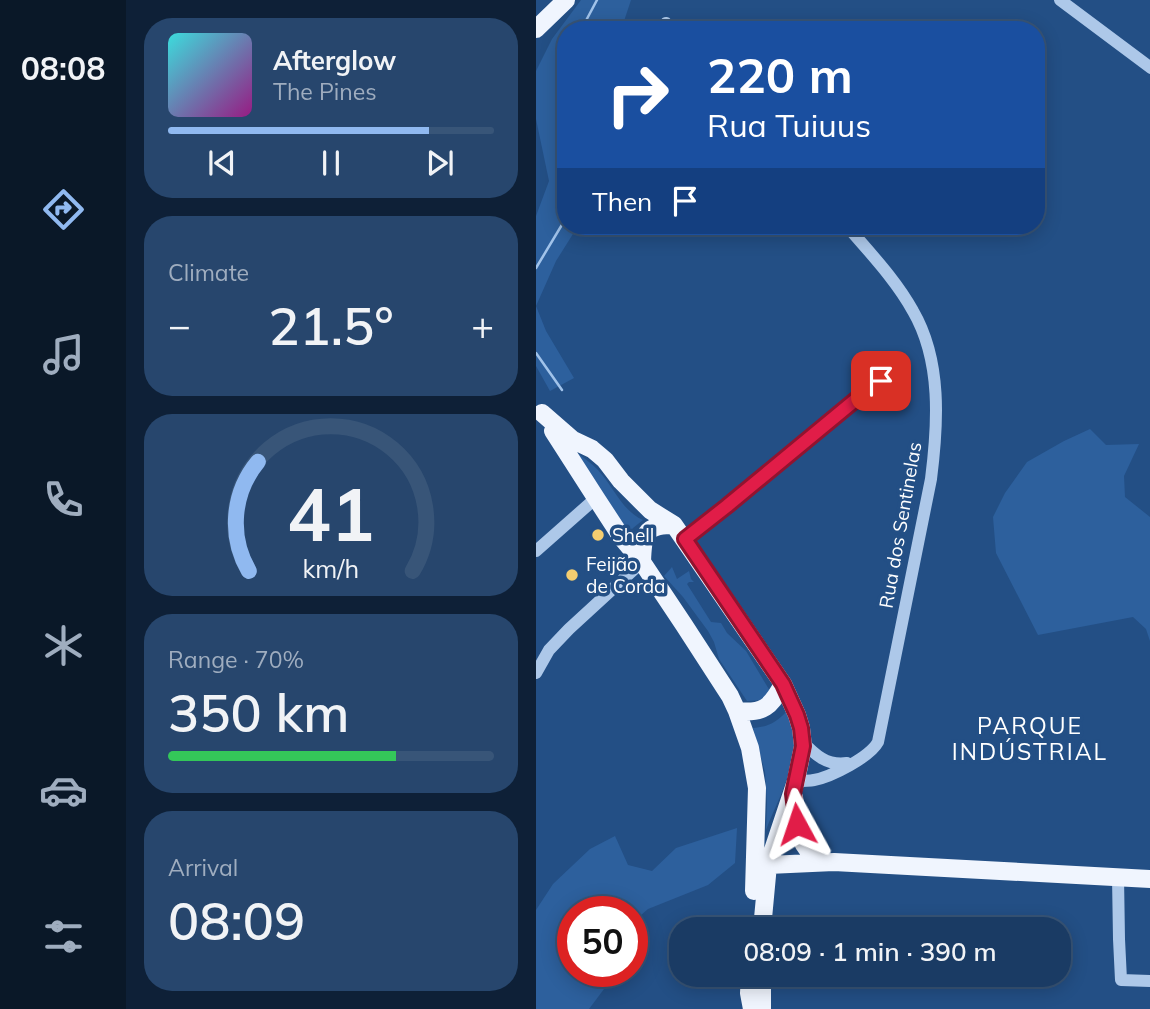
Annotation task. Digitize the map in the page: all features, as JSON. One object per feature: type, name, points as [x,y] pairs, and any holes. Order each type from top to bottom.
[{"type":"main road","points":[[539,29],[566,0]]},
{"type":"main road","points":[[539,409],[573,440],[592,449],[605,460],[621,481],[650,510],[662,516],[679,532],[783,684],[797,715],[802,741],[795,787],[768,865],[763,917]]},
{"type":"main road","points":[[539,409],[730,696],[737,711],[750,748],[757,788],[752,917]]},
{"type":"main road","points":[[642,562],[643,540],[649,530],[660,525],[679,532]]},
{"type":"main road","points":[[737,711],[751,713],[765,709],[775,700],[783,684]]},
{"type":"main road","points":[[795,787],[800,840],[808,852],[820,862]]},
{"type":"main road","points":[[768,865],[820,862],[1150,878]]},
{"type":"main road","points":[[750,987],[752,1009]]},
{"type":"main road","points":[[762,987],[762,1009]]},
{"type":"street","points":[[1060,0],[1150,68]]},
{"type":"street","name":"Rua dos Sentinelas","points":[[795,787],[851,765],[878,742],[935,450],[934,385],[923,331],[913,311],[884,269],[855,235]]},
{"type":"street","points":[[679,532],[727,506],[881,381],[902,382]]},
{"type":"street","points":[[536,551],[596,498]]},
{"type":"street","points":[[536,673],[549,650],[569,629],[642,562]]},
{"type":"street","points":[[802,741],[814,753],[832,764],[857,760]]},
{"type":"street","points":[[1118,877],[1121,980],[1150,981]]},
{"type":"shaded area","points":[[581,0],[631,0],[624,21],[565,21]]},
{"type":"shaded area","points":[[557,32],[557,235],[572,235],[556,261],[536,306],[536,216],[549,181],[536,119],[536,71]]},
{"type":"shaded area","points":[[536,306],[546,331],[574,378],[550,391],[536,366]]},
{"type":"shaded area","points":[[1090,429],[1106,445],[1139,444],[1124,476],[1125,497],[1150,517],[1150,641],[1146,629],[1133,617],[1038,635],[996,553],[993,517],[1005,493],[1027,462]]},
{"type":"shaded area","points":[[576,452],[598,470],[629,511],[643,520],[629,534]]},
{"type":"shaded area","points":[[672,567],[677,579],[689,571],[694,582],[687,584],[711,622],[721,623],[727,633],[746,651],[770,691],[762,700],[747,701],[719,659],[708,631],[664,576]]},
{"type":"shaded area","points":[[786,712],[792,727],[793,757],[766,830],[765,772],[753,728],[771,724]]},
{"type":"shaded area","points":[[737,828],[735,863],[708,885],[648,909],[648,896],[557,896],[557,987],[606,987],[589,1009],[536,1009],[536,910],[553,884],[590,849],[615,836],[628,865],[652,871],[676,848]]},
{"type":"waterway","points":[[586,21],[597,0]]},
{"type":"waterway","points":[[536,268],[557,233]]},
{"type":"waterway","points":[[536,353],[562,390]]},
{"type":"place","name":"Shell","points":[[598,535]]},
{"type":"place","name":"Feijão de Corda","points":[[572,575]]},
{"type":"district","name":"PARQUE INDÚSTRIAL","points":[[1030,738]]},
{"type":"route","points":[[797,824],[793,794],[803,746],[797,715],[783,684],[685,539],[881,381]]}]
